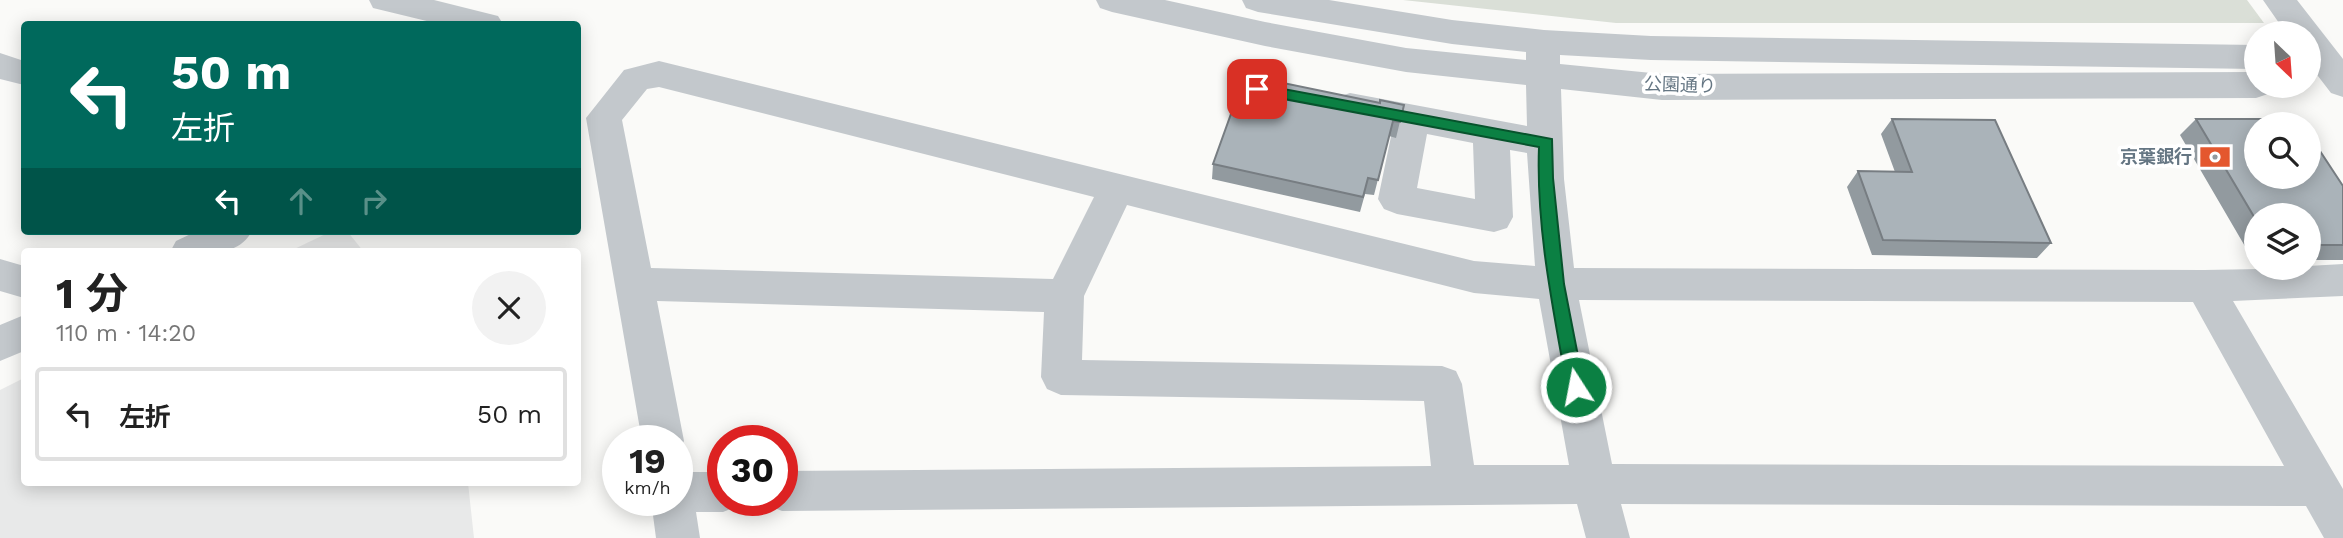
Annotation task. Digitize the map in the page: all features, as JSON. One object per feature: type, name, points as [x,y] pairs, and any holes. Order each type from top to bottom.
[{"type":"street","points":[[385,0],[492,16]]},
{"type":"street","name":"公園通り","points":[[1112,0],[1265,34],[1406,60],[1543,58],[1665,48],[2244,57]]},
{"type":"street","name":"公園通り","points":[[1258,0],[1452,32],[1662,87],[2244,85]]},
{"type":"street","points":[[2279,0],[2327,66]]},
{"type":"street","points":[[1543,58],[1546,178],[1556,284],[1594,484],[1608,538]]},
{"type":"street","points":[[0,66],[21,72]]},
{"type":"street","points":[[660,425],[604,118],[636,79],[659,74],[1474,277],[1556,284],[2204,286],[2343,280]]},
{"type":"street","points":[[1322,101],[1547,143]]},
{"type":"street","points":[[1412,118],[1397,199],[1494,217],[1491,132]]},
{"type":"street","points":[[1117,188],[1064,296],[1060,377],[1443,384],[1455,485]]},
{"type":"street","points":[[198,248],[225,235]]},
{"type":"street","points":[[0,275],[21,281]]},
{"type":"street","points":[[636,284],[1064,296]]},
{"type":"street","points":[[2204,286],[2343,530]]},
{"type":"street","points":[[0,344],[21,334]]},
{"type":"street","points":[[798,491],[1594,484],[2318,486]]},
{"type":"street","points":[[675,516],[678,538]]},
{"type":"shaded area","points":[[1403,0],[2247,0],[2263,21],[2244,23],[1616,23]]},
{"type":"shaded area","points":[[324,235],[350,235],[361,248],[296,248]]},
{"type":"shaded area","points":[[21,380],[21,486],[468,486],[474,538],[0,538],[0,390]]},
{"type":"building","points":[[1245,75],[1380,103],[1380,100],[1404,105],[1400,122],[1393,121],[1378,180],[1368,178],[1363,197],[1213,164]]},
{"type":"building","points":[[1892,119],[1995,120],[2051,243],[1883,240],[1858,171],[1912,172]]},
{"type":"building","points":[[2196,119],[2244,119],[2244,189],[2321,189],[2321,153],[2343,186],[2343,245],[2321,245],[2321,203],[2246,203]]},
{"type":"place","name":"京葉銀行","points":[[2215,157]]},
{"type":"route","points":[[1257,89],[1547,143],[1546,178],[1556,284],[1576,387]]}]
